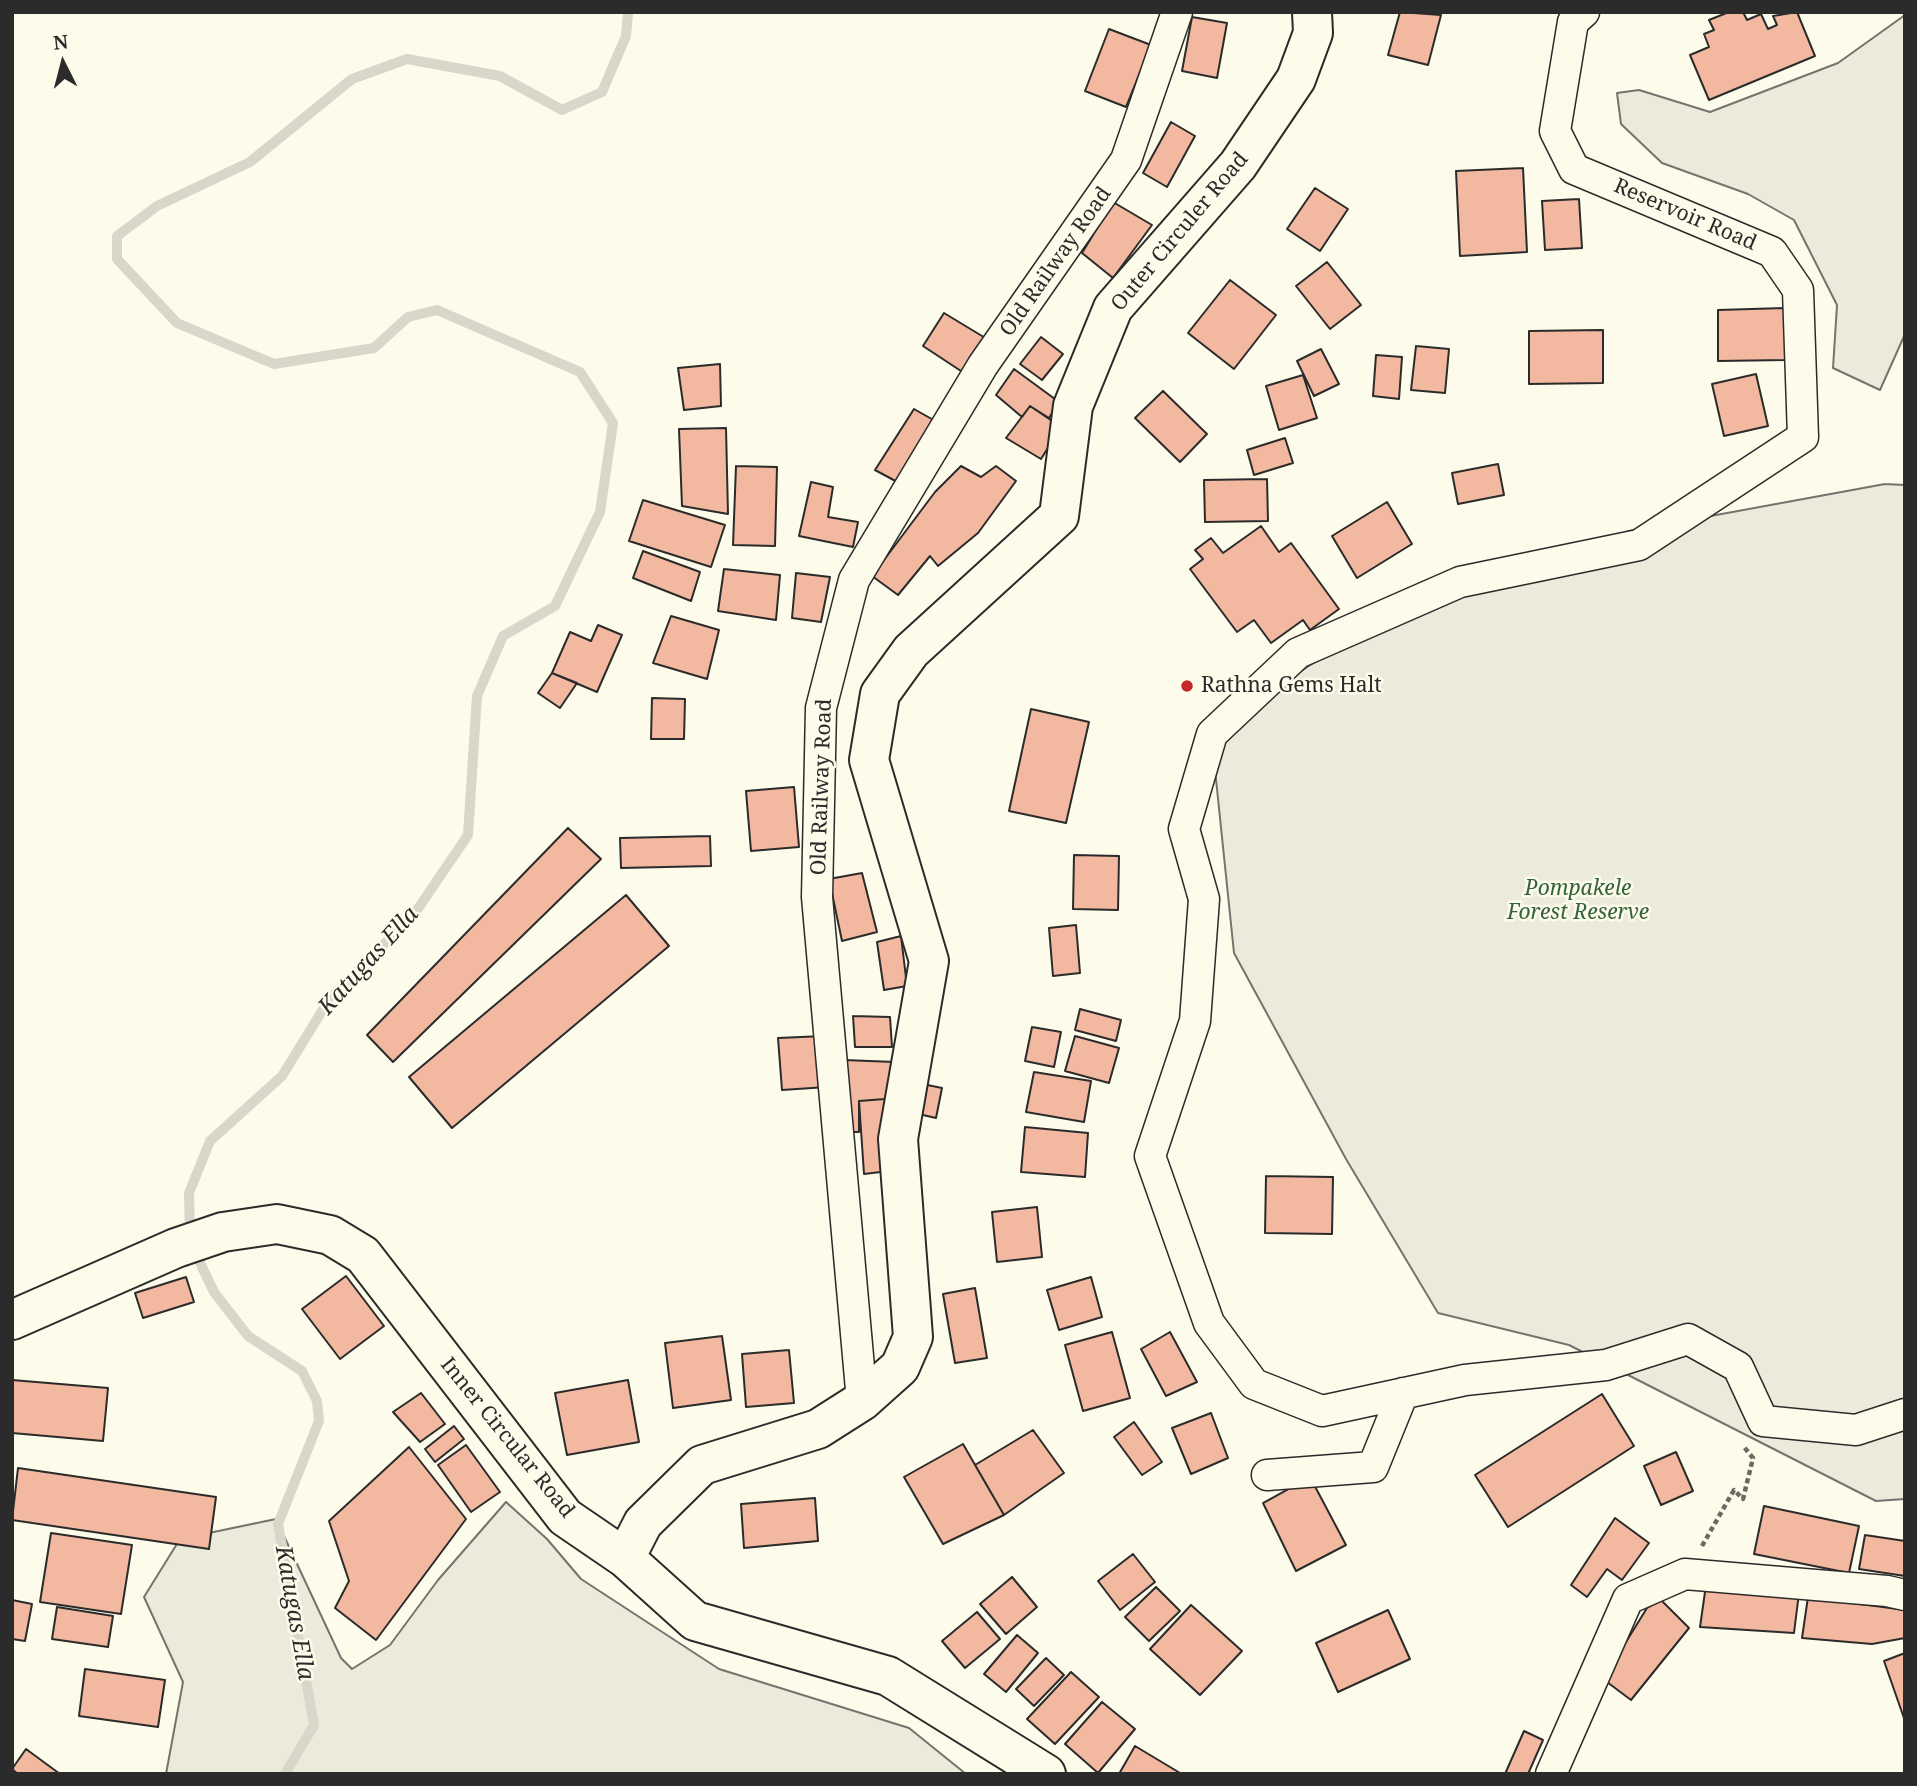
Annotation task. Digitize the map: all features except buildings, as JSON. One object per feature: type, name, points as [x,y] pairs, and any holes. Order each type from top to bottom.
[{"type":"street","name":"Old Railway Road","points":[[862,1401],[817,897],[821,708],[854,580],[983,365],[1126,160],[1177,12]]},
{"type":"street","name":"Outer Circuler Road","points":[[625,1558],[643,1523],[702,1465],[818,1429],[862,1401],[900,1367],[913,1336],[898,1139],[929,961],[869,760],[880,694],[911,651],[1059,516],[1073,405],[1113,308],[1238,165],[1260,133],[1296,79],[1313,33],[1312,12]]},
{"type":"street","name":"Reservoir Road","points":[[1403,1393],[1322,1410],[1254,1384],[1209,1324],[1150,1156],[1195,1021],[1204,899],[1184,829],[1212,734],[1298,653],[1460,582],[1639,545],[1802,437],[1798,290],[1772,252],[1574,169],[1555,131],[1573,22],[1584,12]]},
{"type":"street","name":"Inner Circular Road","points":[[12,1320],[223,1232],[277,1224],[330,1235],[363,1255],[565,1517],[625,1558],[695,1621],[888,1675],[1046,1774]]},
{"type":"street","points":[[1267,1475],[1373,1466],[1403,1393],[1465,1380],[1606,1365],[1688,1339],[1738,1367],[1763,1421],[1856,1430],[1905,1414]]},
{"type":"street","points":[[1551,1774],[1628,1599],[1685,1574],[1887,1591],[1905,1595]]},
{"type":"path","points":[[1685,1574],[1734,1490],[1744,1499],[1753,1458],[1744,1447],[1763,1421]]},
{"type":"green space","points":[[1905,15],[1905,334],[1880,390],[1833,368],[1837,305],[1794,220],[1748,194],[1662,163],[1621,124],[1617,93],[1639,90],[1710,112],[1838,63]]},
{"type":"green space","name":"Pompakele Forest Reserve","points":[[1885,484],[1905,485],[1905,1499],[1876,1501],[1569,1345],[1438,1313],[1346,1159],[1234,953],[1211,731],[1354,636],[1629,531]]},
{"type":"green space","points":[[506,1502],[547,1539],[581,1579],[719,1669],[909,1728],[966,1774],[166,1774],[183,1682],[144,1597],[180,1539],[276,1519],[341,1658],[352,1669],[390,1645],[438,1580]]},
{"type":"waterway","points":[[190,1236],[189,1193],[210,1141],[282,1076],[330,998],[415,913],[468,835],[477,696],[503,636],[555,606],[600,512],[613,423],[580,372],[437,310],[408,317],[374,348],[274,364],[177,323],[117,259],[117,236],[157,206],[250,162],[352,79],[407,59],[500,76],[562,110],[602,92],[626,36],[628,12]]},
{"type":"waterway","name":"Katugas Ella","points":[[194,1250],[214,1292],[248,1336],[302,1371],[317,1401],[319,1421],[278,1524],[314,1725],[285,1774]]},
{"type":"place","name":"Rathna Gems Halt","points":[[1187,686]]}]
